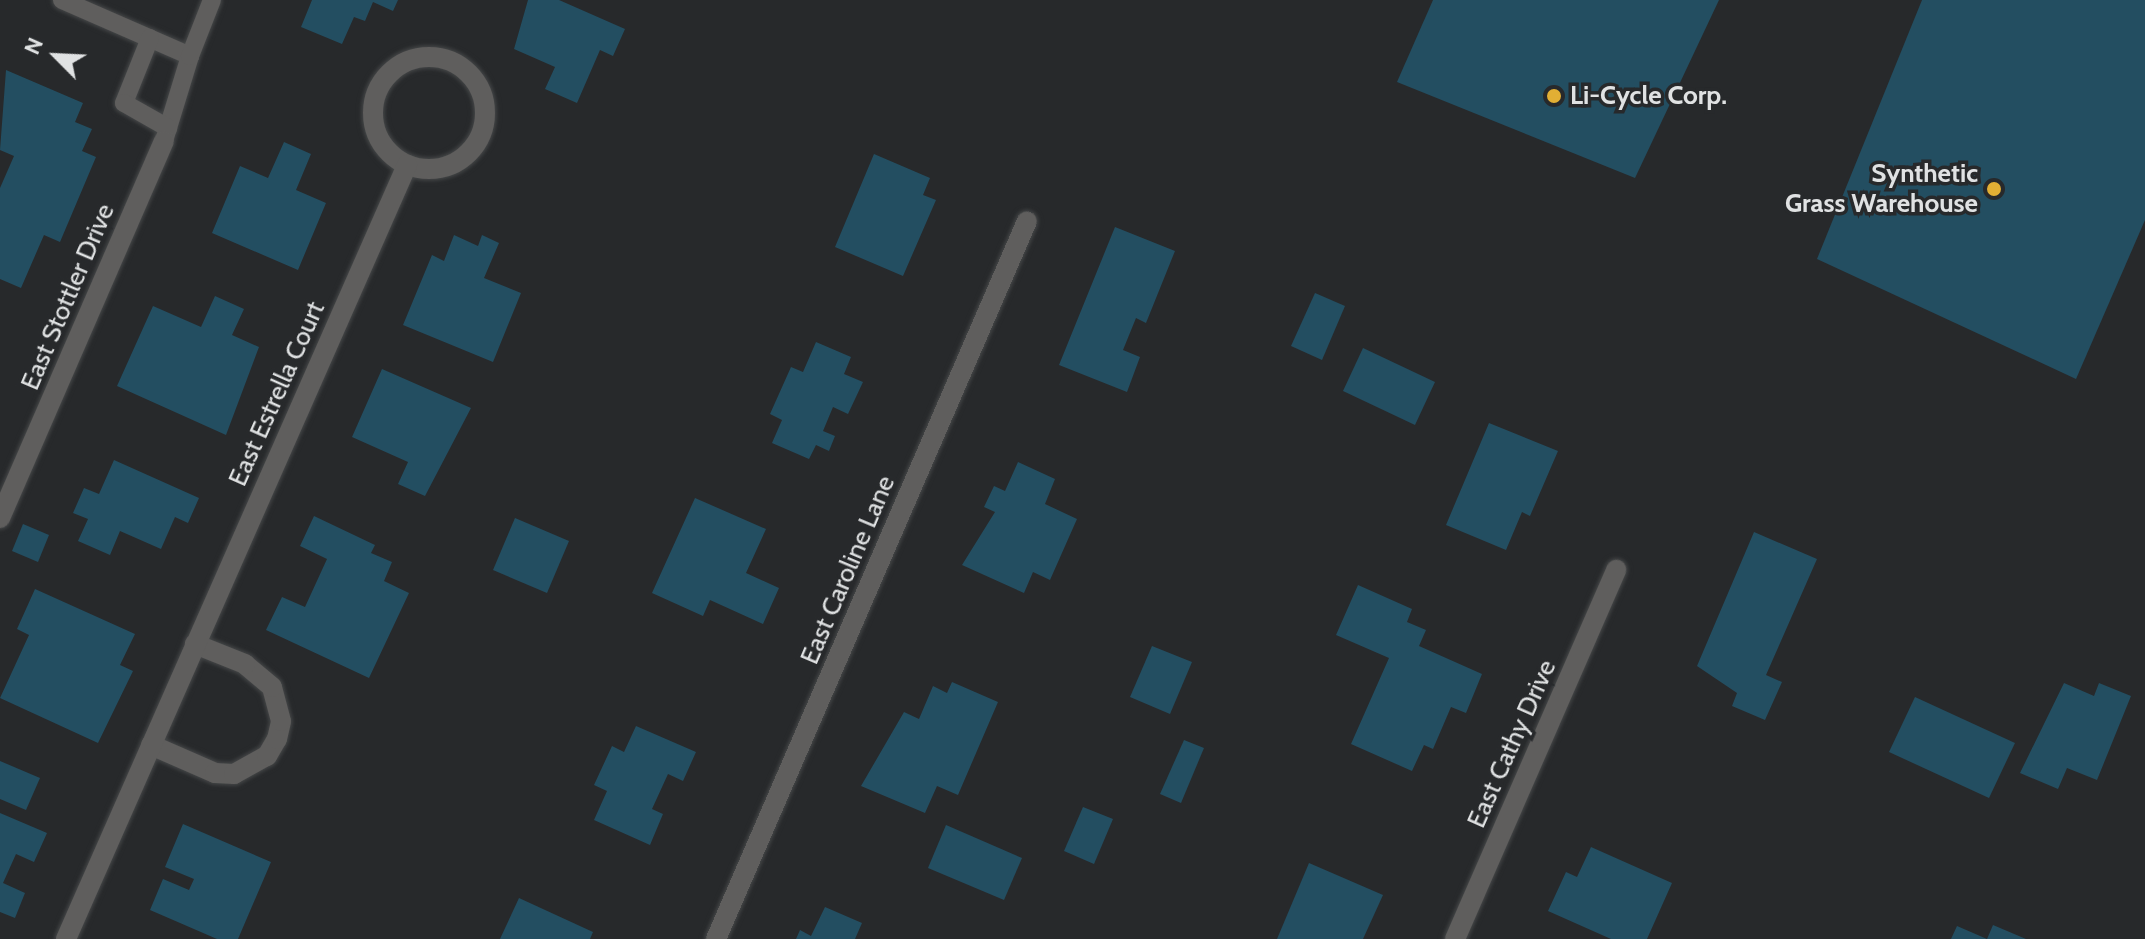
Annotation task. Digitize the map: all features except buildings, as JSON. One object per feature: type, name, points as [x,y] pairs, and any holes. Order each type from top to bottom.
[{"type":"street","points":[[413,59],[449,60],[477,82],[484,98],[481,135],[456,163],[438,169],[407,165],[376,134],[376,96],[384,79],[413,59]]},
{"type":"street","name":"East Stottler Drive","points":[[0,518],[166,134]]},
{"type":"street","name":"East Estrella Court","points":[[66,939],[407,165]]},
{"type":"street","name":"East Caroline Lane","points":[[716,939],[1027,221]]},
{"type":"street","name":"East Cathy Drive","points":[[1455,939],[1616,570]]},
{"type":"street","points":[[151,745],[215,773],[234,774],[267,756],[277,739],[281,721],[272,687],[245,664],[195,644]]},
{"type":"lane","points":[[62,0],[190,56]]},
{"type":"lane","points":[[150,38],[124,103],[166,134],[190,56],[212,0]]},
{"type":"place","name":"Li-Cycle Corp.","points":[[1554,96]]},
{"type":"place","name":"Synthetic Grass Warehouse","points":[[1994,189]]}]
